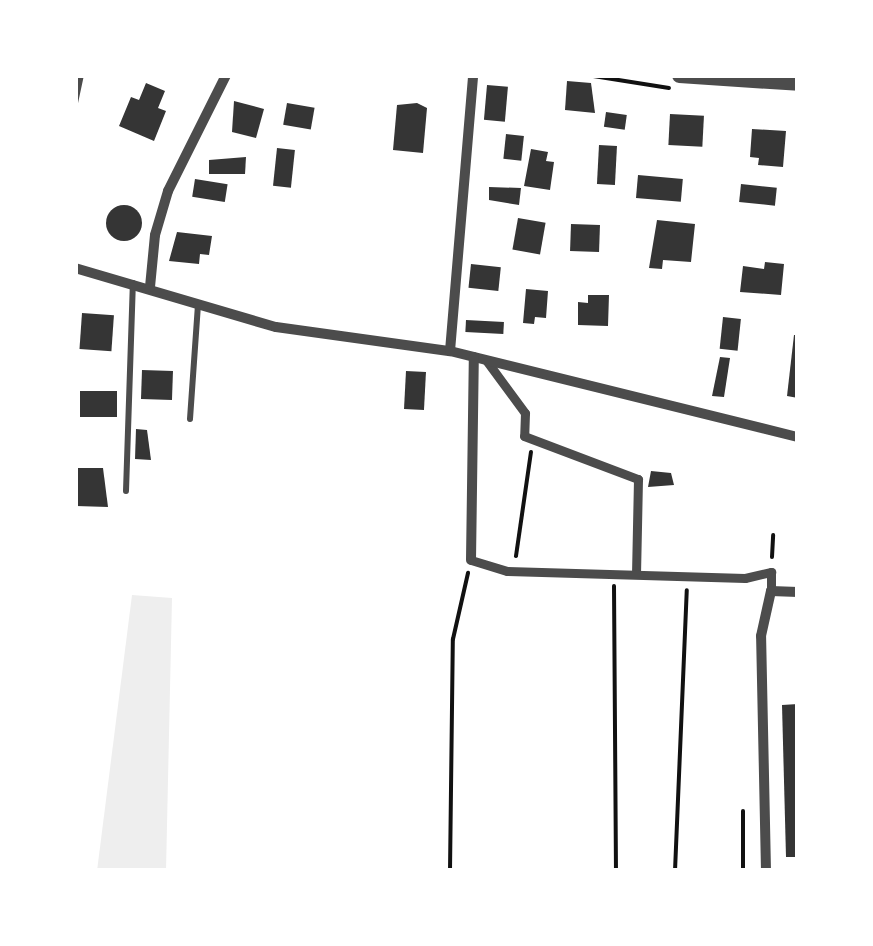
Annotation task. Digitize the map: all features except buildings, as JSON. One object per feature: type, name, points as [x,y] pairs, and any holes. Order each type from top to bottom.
[{"type":"street","points":[[150,287],[154,235],[168,191],[226,75]]},
{"type":"street","points":[[450,351],[474,75]]},
{"type":"street","points":[[679,75],[798,83]]},
{"type":"street","points":[[75,268],[276,327],[450,351],[798,437]]},
{"type":"street","points":[[474,357],[471,560],[507,571],[688,575],[771,572],[759,691],[766,871]]},
{"type":"street","points":[[486,360],[526,412],[524,436],[638,479],[636,573]]},
{"type":"street","points":[[770,591],[798,592]]},
{"type":"lane","points":[[75,103],[81,75]]},
{"type":"lane","points":[[126,492],[133,282]]},
{"type":"lane","points":[[190,419],[198,304]]},
{"type":"path","points":[[516,559],[532,439]]},
{"type":"path","points":[[771,572],[773,535]]},
{"type":"path","points":[[450,871],[454,639],[471,560]]},
{"type":"path","points":[[614,572],[616,871]]},
{"type":"path","points":[[675,871],[688,575]]},
{"type":"path","points":[[742,871],[743,811]]},
{"type":"shaded area","points":[[132,595],[172,598],[166,871],[97,871]]}]
